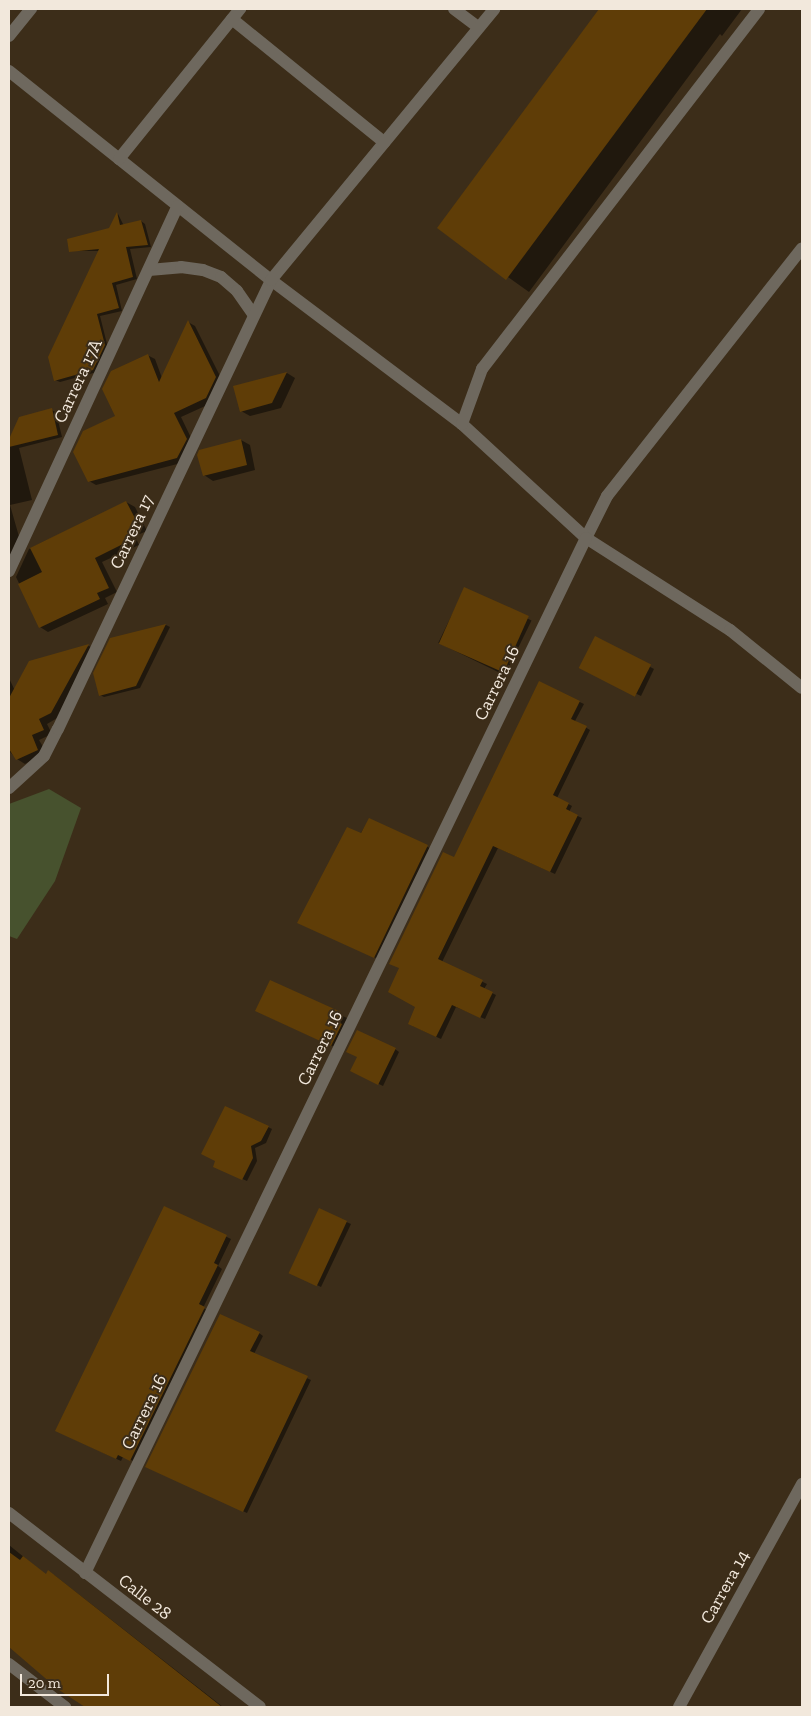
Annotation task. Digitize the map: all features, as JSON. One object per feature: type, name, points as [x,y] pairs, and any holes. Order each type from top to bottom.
[{"type":"street","points":[[9,36],[31,9]]},
{"type":"street","points":[[119,159],[240,9]]},
{"type":"street","points":[[454,9],[478,28]]},
{"type":"street","name":"Carrera 17","points":[[9,788],[44,756],[58,729],[270,280],[494,9]]},
{"type":"street","points":[[462,424],[482,369],[759,9]]},
{"type":"street","points":[[232,20],[384,142]]},
{"type":"street","points":[[9,72],[270,280],[462,424],[586,538],[730,630],[802,688]]},
{"type":"street","name":"Carrera 17A","points":[[9,571],[178,206]]},
{"type":"street","name":"Carrera 16","points":[[85,1573],[607,496],[802,248]]},
{"type":"street","points":[[149,270],[181,267],[203,270],[221,277],[236,291],[254,315]]},
{"type":"street","name":"Carrera 14","points":[[679,1707],[802,1484]]},
{"type":"street","name":"Calle 28","points":[[9,1513],[260,1707]]},
{"type":"street","points":[[9,1664],[65,1707]]},
{"type":"green space","points":[[49,789],[81,808],[55,881],[17,939],[9,936],[9,804]]},
{"type":"building","points":[[599,9],[707,9],[506,280],[437,228]]},
{"type":"building","points":[[117,212],[120,225],[141,220],[148,245],[126,247],[133,277],[112,283],[119,308],[97,314],[105,345],[93,370],[54,381],[48,357],[99,249],[69,252],[67,239],[109,228]]},
{"type":"building","points":[[188,320],[216,377],[206,398],[174,413],[187,439],[177,458],[88,482],[73,452],[83,431],[115,416],[102,389],[111,371],[148,354],[159,382]]},
{"type":"building","points":[[287,372],[272,403],[240,412],[233,386]]},
{"type":"building","points":[[52,408],[58,435],[9,447],[9,439],[19,417]]},
{"type":"building","points":[[241,439],[247,465],[203,476],[197,455],[199,450]]},
{"type":"building","points":[[126,501],[139,526],[127,531],[131,540],[95,558],[109,588],[97,593],[100,599],[39,628],[18,584],[42,572],[30,548]]},
{"type":"building","points":[[464,587],[529,616],[504,673],[439,644]]},
{"type":"building","points":[[166,624],[136,686],[99,696],[93,673],[110,638]]},
{"type":"building","points":[[595,636],[651,665],[635,697],[579,668]]},
{"type":"building","points":[[89,644],[51,713],[39,719],[44,730],[32,735],[38,750],[16,760],[9,749],[9,698],[29,661]]},
{"type":"building","points":[[539,681],[580,701],[571,719],[587,726],[553,795],[569,803],[566,809],[578,815],[550,872],[493,846],[438,959],[483,980],[480,986],[493,992],[480,1018],[452,1005],[436,1037],[408,1024],[415,1007],[388,992],[399,968],[389,964],[443,852],[454,857]]},
{"type":"building","points":[[369,818],[428,845],[374,958],[297,923],[347,827],[361,833]]},
{"type":"building","points":[[270,980],[341,1012],[337,1021],[342,1024],[331,1046],[255,1011]]},
{"type":"building","points":[[357,1030],[396,1048],[378,1085],[350,1071],[357,1057],[346,1052]]},
{"type":"building","points":[[225,1106],[269,1126],[261,1141],[251,1146],[253,1158],[242,1180],[213,1167],[215,1161],[201,1154]]},
{"type":"building","points":[[164,1206],[227,1235],[214,1263],[218,1265],[199,1304],[205,1307],[130,1461],[118,1455],[116,1459],[55,1431]]},
{"type":"building","points":[[319,1208],[347,1221],[317,1286],[289,1273]]},
{"type":"building","points":[[220,1314],[260,1332],[250,1351],[308,1376],[243,1512],[145,1467]]},
{"type":"building","points":[[9,1552],[20,1560],[23,1556],[46,1574],[48,1570],[222,1707],[85,1707],[59,1690],[9,1647]]}]
